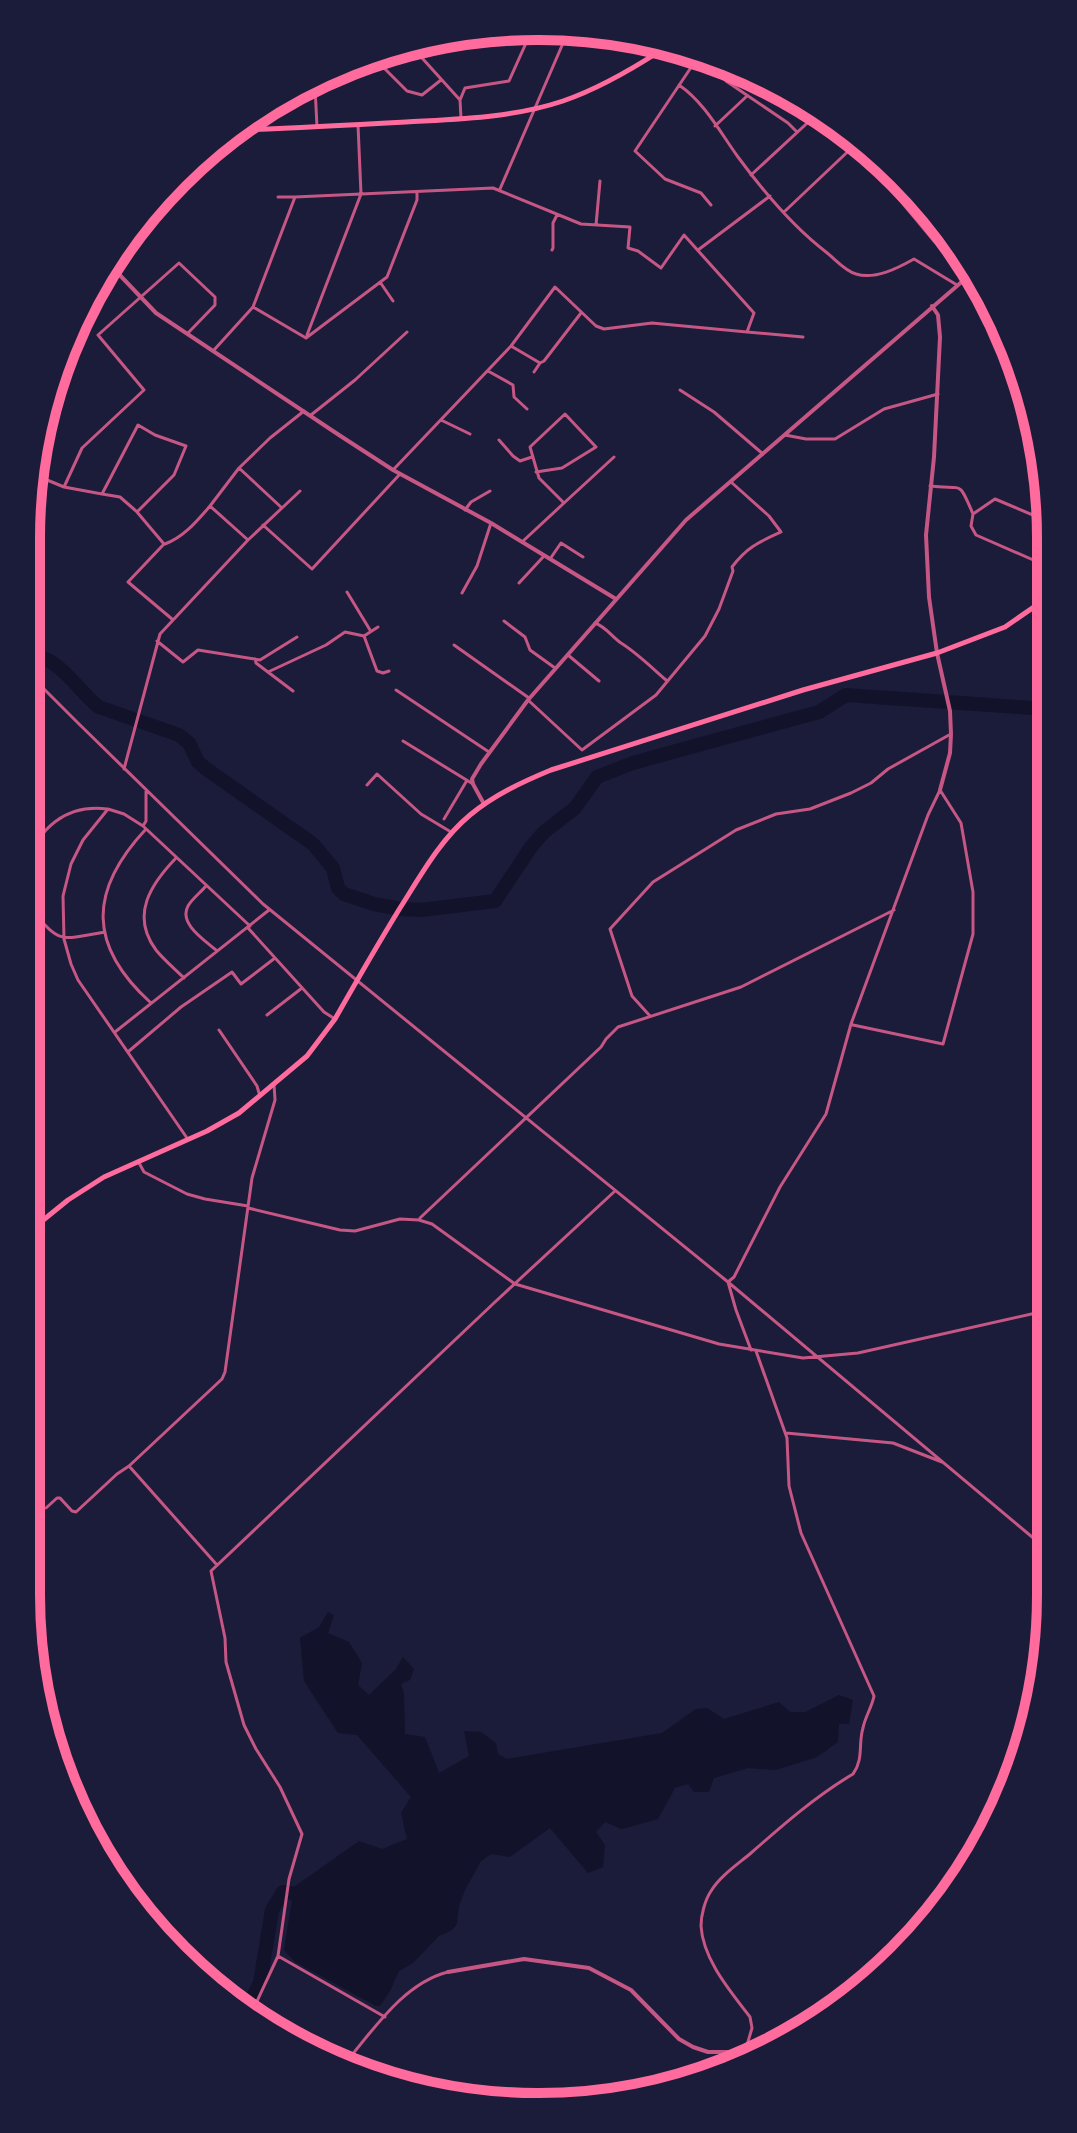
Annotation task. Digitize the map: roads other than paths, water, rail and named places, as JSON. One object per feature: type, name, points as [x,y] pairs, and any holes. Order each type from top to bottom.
[{"type":"main road","points":[[254,129],[502,115],[560,102],[605,84],[655,54]]},
{"type":"main road","points":[[40,1223],[104,1177],[225,1122],[260,1097],[307,1056],[335,1019],[429,860],[451,832],[484,804],[524,781],[584,760],[803,690],[937,653],[1005,627],[1037,605]]},
{"type":"street","points":[[461,119],[460,100],[465,88],[509,81],[527,40]]},
{"type":"street","points":[[499,190],[564,41]]},
{"type":"street","points":[[419,55],[460,100]]},
{"type":"street","points":[[384,67],[389,63]]},
{"type":"street","points":[[693,64],[635,151],[665,179],[701,193],[711,205]]},
{"type":"street","points":[[382,65],[407,91],[422,95],[441,80]]},
{"type":"street","points":[[728,78],[726,81],[797,132]]},
{"type":"street","points":[[679,85],[693,95],[751,175],[784,212],[810,240],[854,274],[881,273],[897,269],[914,259],[957,285]]},
{"type":"street","points":[[315,93],[317,127]]},
{"type":"street","points":[[715,126],[747,96]]},
{"type":"street","points":[[751,175],[810,121]]},
{"type":"street","points":[[306,338],[361,194],[358,125]]},
{"type":"street","points":[[784,212],[850,150]]},
{"type":"street","points":[[596,225],[600,181]]},
{"type":"street","points":[[884,181],[934,241],[941,246]]},
{"type":"street","points":[[278,197],[493,188],[581,224],[630,227],[628,248],[638,251],[661,268],[684,235],[754,313],[747,332]]},
{"type":"street","points":[[306,338],[387,277],[417,200],[417,192]]},
{"type":"street","points":[[698,250],[770,196]]},
{"type":"street","points":[[214,350],[253,307],[295,197]]},
{"type":"street","points":[[552,250],[553,223],[557,215]]},
{"type":"street","points":[[64,487],[82,448],[144,390],[98,335],[179,263],[215,297],[215,305],[188,333]]},
{"type":"street","points":[[117,273],[156,313],[393,470],[491,523],[616,599]]},
{"type":"street","points":[[484,804],[472,779],[489,752],[555,668],[686,520],[964,279]]},
{"type":"street","points":[[380,282],[393,301]]},
{"type":"street","points":[[393,470],[511,346],[555,287],[596,326],[604,329],[652,323],[803,337]]},
{"type":"street","points":[[728,1282],[734,1277],[780,1187],[826,1114],[851,1024],[940,790],[950,753],[950,711],[929,597],[926,535],[938,394],[939,323],[932,306]]},
{"type":"street","points":[[253,307],[306,338]]},
{"type":"street","points":[[534,372],[581,313]]},
{"type":"street","points":[[311,415],[407,332]]},
{"type":"street","points":[[511,346],[540,363]]},
{"type":"street","points":[[488,371],[513,385],[514,397],[527,409]]},
{"type":"street","points":[[680,390],[714,412],[763,454]]},
{"type":"street","points":[[785,435],[835,439],[884,409],[938,394]]},
{"type":"street","points":[[172,619],[128,582],[164,544],[188,530],[239,468],[305,410]]},
{"type":"street","points":[[536,472],[562,468],[596,447],[565,414],[530,447],[536,472],[539,478],[564,503]]},
{"type":"street","points":[[440,419],[470,434]]},
{"type":"street","points":[[102,494],[138,425],[186,446],[178,470],[137,512]]},
{"type":"street","points":[[499,440],[520,461],[532,457]]},
{"type":"street","points":[[522,542],[614,457]]},
{"type":"street","points":[[239,468],[282,508]]},
{"type":"street","points":[[263,525],[312,569],[400,474]]},
{"type":"street","points":[[43,479],[64,487],[120,497],[164,544]]},
{"type":"street","points":[[582,750],[656,695],[705,636],[719,609],[732,567],[740,556],[752,545],[781,532],[769,516],[731,482]]},
{"type":"street","points":[[930,486],[956,486],[963,491],[973,514],[971,526],[976,535],[1037,562]]},
{"type":"street","points":[[124,769],[157,641],[172,619],[300,491]]},
{"type":"street","points":[[465,510],[471,502],[490,491]]},
{"type":"street","points":[[973,514],[995,499],[1036,516]]},
{"type":"street","points":[[210,506],[248,540]]},
{"type":"street","points":[[462,593],[477,566],[491,523]]},
{"type":"street","points":[[519,583],[561,543],[583,557]]},
{"type":"street","points":[[347,592],[371,631]]},
{"type":"street","points":[[504,621],[525,637],[530,650],[555,668]]},
{"type":"street","points":[[594,623],[628,646],[666,680]]},
{"type":"street","points":[[268,672],[326,645],[345,632],[364,636],[378,627]]},
{"type":"street","points":[[364,636],[377,671],[389,671]]},
{"type":"street","points":[[157,641],[183,662],[198,650],[260,660],[297,637]]},
{"type":"street","points":[[454,645],[529,699],[582,750],[584,760]]},
{"type":"street","points":[[567,654],[599,681]]},
{"type":"street","points":[[255,659],[256,663],[293,691]]},
{"type":"street","points":[[40,685],[270,910],[728,1282],[1037,1541]]},
{"type":"street","points":[[396,690],[489,752]]},
{"type":"street","points":[[650,1016],[632,996],[610,929],[653,882],[736,830],[776,814],[810,809],[851,793],[951,734]]},
{"type":"street","points":[[403,741],[473,784]]},
{"type":"street","points":[[367,785],[377,774],[421,814],[451,832]]},
{"type":"street","points":[[444,819],[466,782]]},
{"type":"street","points":[[146,790],[144,828],[111,878],[103,910],[109,947],[122,973],[151,1003]]},
{"type":"street","points":[[851,1024],[943,1044],[973,934],[973,892],[961,823],[940,790]]},
{"type":"street","points":[[40,836],[57,819],[81,809],[94,807],[124,814],[144,828],[249,927],[324,1012],[335,1019]]},
{"type":"street","points":[[108,809],[83,840],[71,864],[63,896],[64,939],[75,973],[189,1140]]},
{"type":"street","points":[[176,858],[151,888],[145,915],[146,928],[154,946],[184,978]]},
{"type":"street","points":[[206,886],[189,905],[186,917],[189,925],[217,951]]},
{"type":"street","points":[[115,1032],[270,910]]},
{"type":"street","points":[[419,1220],[601,1047],[618,1027],[741,987],[894,910]]},
{"type":"street","points":[[40,920],[53,934],[64,939],[105,932]]},
{"type":"street","points":[[129,1051],[181,1007],[232,972],[241,984],[275,958]]},
{"type":"street","points":[[267,1015],[302,988]]},
{"type":"street","points":[[219,1030],[257,1086],[260,1097]]},
{"type":"street","points":[[46,1508],[60,1498],[76,1512],[222,1379],[252,1178],[275,1100],[274,1084]]},
{"type":"street","points":[[138,1161],[144,1172],[187,1194],[348,1231],[389,1221],[419,1220],[432,1224],[515,1284],[719,1344],[754,1350],[803,1358],[844,1355],[888,1348],[1037,1313]]},
{"type":"street","points":[[256,2004],[278,1956],[288,1885],[301,1831],[244,1725],[226,1662],[225,1638],[211,1571],[615,1191]]},
{"type":"street","points":[[728,1282],[736,1310],[786,1433],[789,1486],[801,1533],[874,1700],[862,1731],[856,1770],[793,1816],[727,1873],[708,1896],[701,1922],[702,1934],[719,1974],[750,2017],[752,2028],[746,2047]]},
{"type":"street","points":[[786,1433],[893,1443],[946,1463]]},
{"type":"street","points":[[129,1466],[217,1566]]},
{"type":"street","points":[[278,1956],[385,2017]]},
{"type":"street","points":[[351,2056],[417,1986],[448,1972],[524,1959],[589,1968],[631,1990],[686,2044],[708,2052],[736,2052]]},
{"type":"waterway","points":[[40,658],[57,666],[99,707],[179,735],[189,743],[198,762],[205,768],[313,844],[333,868],[338,888],[344,894],[401,909],[421,910],[495,901],[531,847],[544,832],[575,808],[597,777],[633,763],[819,712],[846,695],[1037,708]]},
{"type":"waterway","points":[[251,2001],[260,1983],[272,1910],[283,1892],[311,1896]]}]
